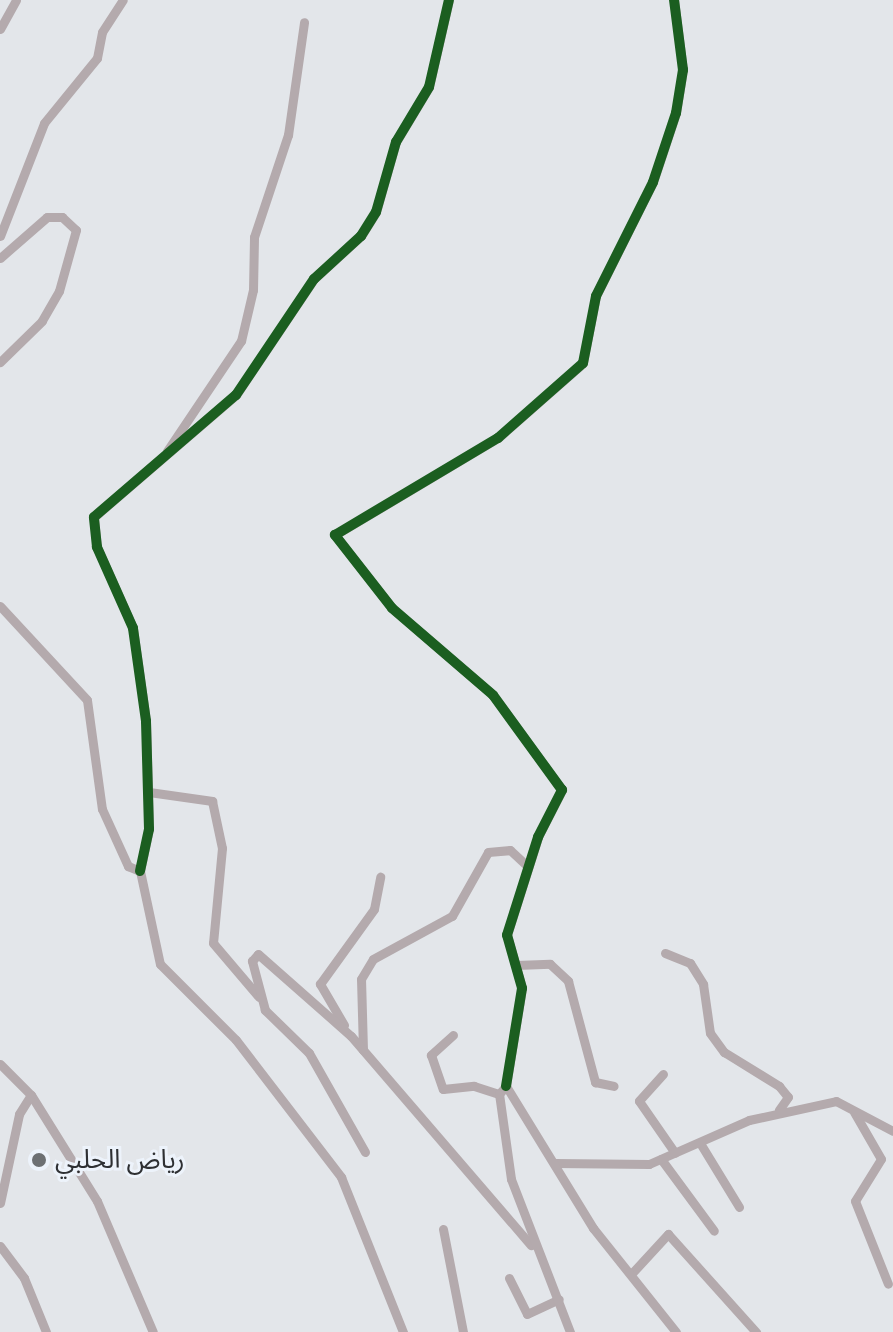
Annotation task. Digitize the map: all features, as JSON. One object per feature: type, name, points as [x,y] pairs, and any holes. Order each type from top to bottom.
[{"type":"street","points":[[0,29],[16,0]]},
{"type":"street","points":[[0,236],[44,123],[97,58],[102,32],[123,0]]},
{"type":"street","points":[[403,1332],[341,1177],[236,1040],[160,964],[140,871],[149,792],[133,628],[92,531],[105,503],[236,395],[308,286],[376,212],[391,152],[420,110],[438,61],[449,0]]},
{"type":"street","points":[[570,1332],[559,1299],[531,1245],[511,1179],[499,1094],[506,1086],[522,988],[507,935],[528,867],[562,790],[493,695],[392,608],[335,535],[498,438],[583,363],[596,296],[653,182],[676,113],[683,70],[674,0]]},
{"type":"street","points":[[165,454],[241,341],[254,237],[288,135],[304,22]]},
{"type":"street","points":[[0,258],[47,217],[62,217],[76,230],[47,311],[0,362]]},
{"type":"street","points":[[0,606],[81,688],[92,714],[102,809],[128,866],[140,871]]},
{"type":"street","points":[[149,792],[212,801],[222,848],[213,943],[309,1053],[365,1152]]},
{"type":"street","points":[[363,1050],[361,979],[373,959],[452,916],[488,852],[510,850],[528,867]]},
{"type":"street","points":[[351,1036],[320,984],[374,909],[380,877]]},
{"type":"street","points":[[665,953],[690,963],[703,984],[710,1033],[724,1052],[762,1070],[788,1097],[779,1110]]},
{"type":"street","points":[[260,998],[252,961],[258,954],[351,1036],[531,1245]]},
{"type":"street","points":[[516,965],[550,964],[568,981],[595,1082],[614,1086]]},
{"type":"street","points":[[453,1035],[431,1055],[445,1091],[474,1086],[499,1094]]},
{"type":"street","points":[[0,1064],[31,1095],[103,1213],[153,1332]]},
{"type":"street","points":[[663,1074],[639,1101],[675,1153]]},
{"type":"street","points":[[506,1086],[593,1228],[633,1272],[676,1332]]},
{"type":"street","points":[[0,1203],[19,1114],[31,1095]]},
{"type":"street","points":[[555,1163],[615,1169],[661,1159],[779,1110],[836,1101],[893,1131]]},
{"type":"street","points":[[850,1106],[881,1159],[855,1201],[888,1284]]},
{"type":"street","points":[[700,1143],[739,1207]]},
{"type":"street","points":[[661,1159],[714,1231]]},
{"type":"street","points":[[443,1229],[463,1332]]},
{"type":"street","points":[[633,1272],[668,1234],[756,1332]]},
{"type":"street","points":[[0,1246],[30,1289],[46,1332]]},
{"type":"street","points":[[509,1278],[527,1314],[559,1299]]},
{"type":"cycle path","points":[[140,871],[149,829],[146,721],[133,628],[97,547],[94,517],[236,395],[314,279],[361,236],[376,212],[396,142],[429,87],[449,0]]},
{"type":"cycle path","points":[[506,1086],[522,988],[507,935],[538,837],[562,790],[493,695],[392,608],[335,535],[498,438],[583,363],[596,296],[653,182],[676,113],[683,70],[674,0]]},
{"type":"place","name":"رياض الحلبي","points":[[39,1160]]}]
